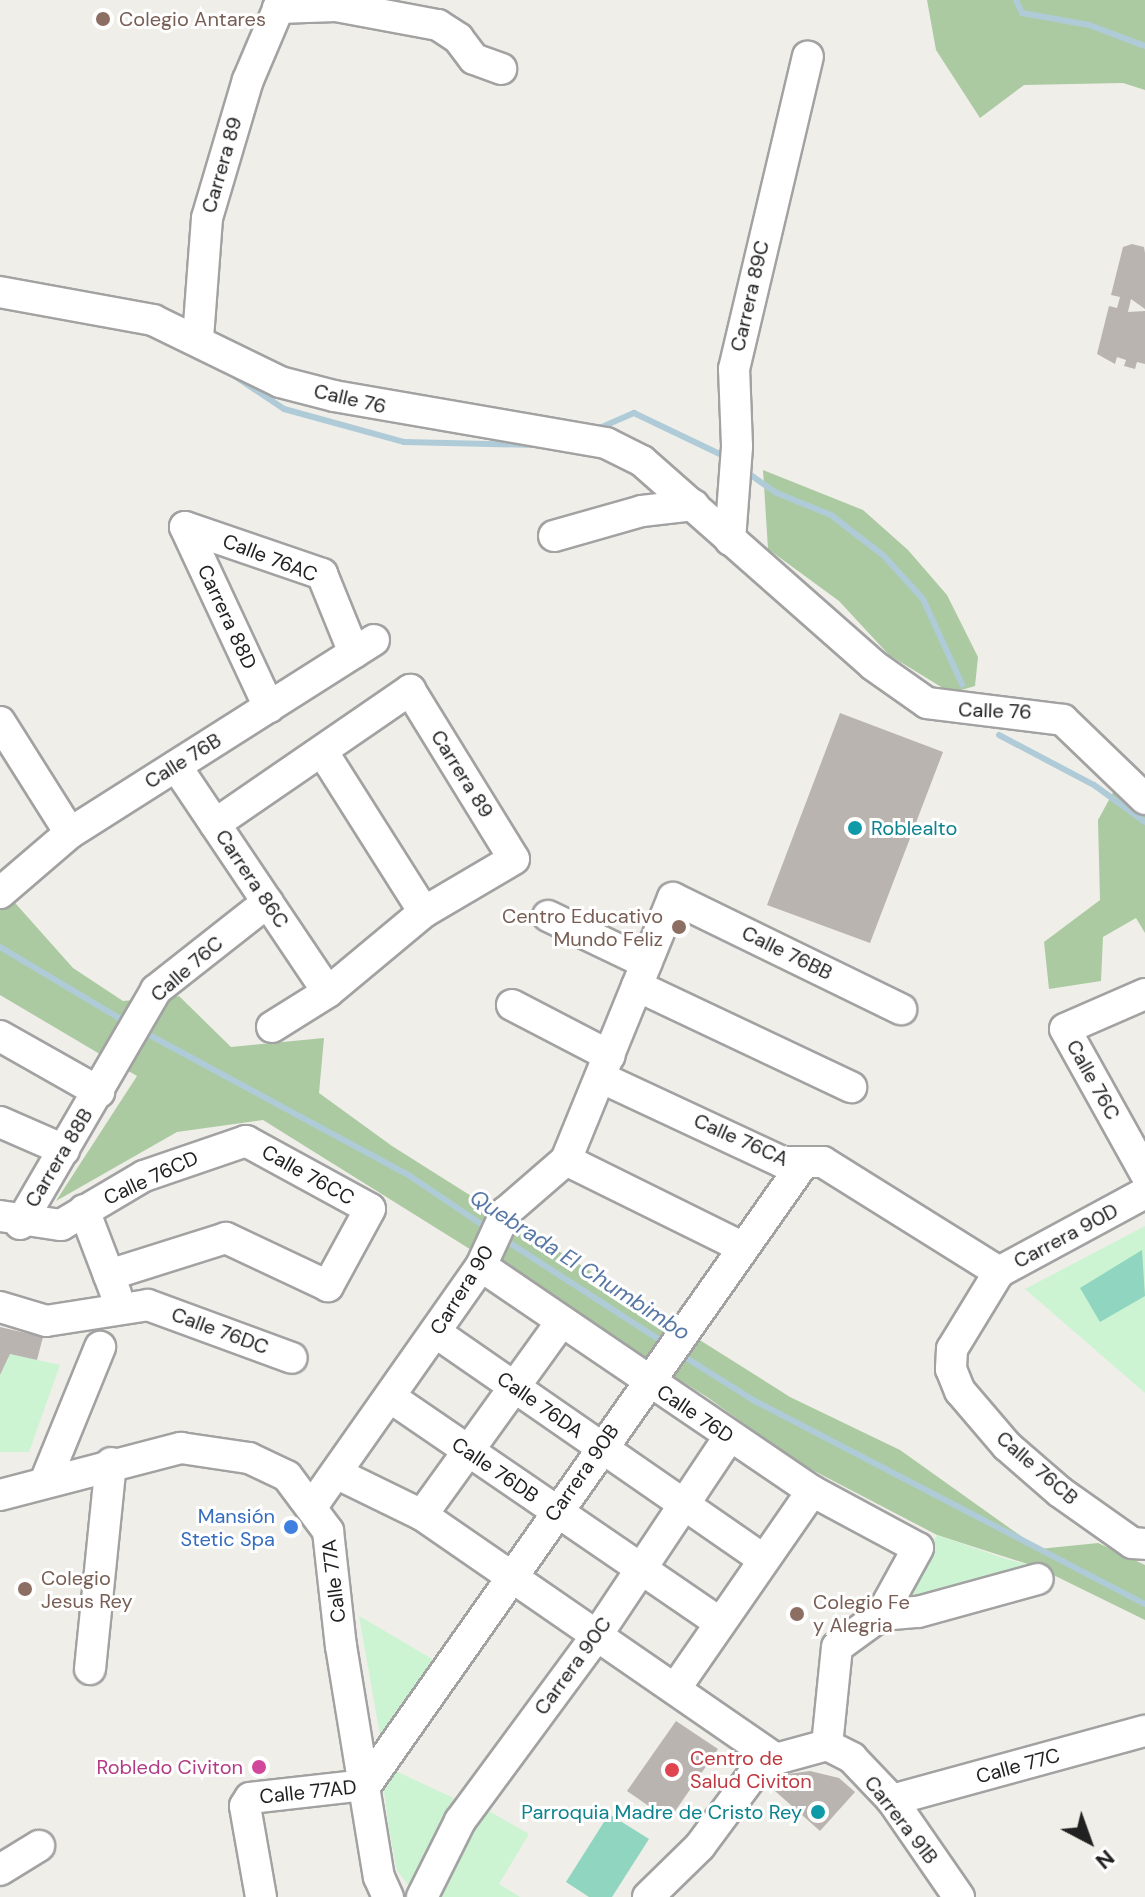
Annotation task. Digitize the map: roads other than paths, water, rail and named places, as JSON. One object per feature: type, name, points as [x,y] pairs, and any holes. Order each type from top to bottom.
[{"type":"street","points":[[280,4],[336,6],[438,25],[458,38],[474,59],[501,69]]},
{"type":"street","name":"Carrera 89","points":[[198,338],[207,218],[248,80],[280,4]]},
{"type":"street","name":"Carrera 89C","points":[[730,540],[737,446],[734,369],[808,57]]},
{"type":"street","name":"Calle 76","points":[[0,292],[153,320],[198,338],[280,382],[410,412],[606,443],[642,461],[873,665],[927,703],[1063,720],[1145,799]]},
{"type":"street","points":[[554,536],[642,511],[694,505]]},
{"type":"street","name":"Calle 76AC","points":[[185,527],[322,574],[364,647]]},
{"type":"street","name":"Carrera 88D","points":[[185,527],[269,707]]},
{"type":"street","name":"Calle 76B","points":[[0,893],[70,833],[364,647]]},
{"type":"street","name":"Carrera 89","points":[[324,754],[410,690],[514,859],[424,912]]},
{"type":"street","points":[[0,722],[10,759],[70,833]]},
{"type":"street","points":[[215,824],[324,754],[424,912],[328,992],[272,1027]]},
{"type":"street","name":"Carrera 86C","points":[[176,766],[328,992]]},
{"type":"street","name":"Carrera 90","points":[[313,1505],[481,1266],[506,1212],[566,1160],[673,898]]},
{"type":"street","name":"Calle 76BB","points":[[673,898],[901,1009]]},
{"type":"street","name":"Calle 76C","points":[[99,1092],[120,1043],[156,990],[268,902]]},
{"type":"street","points":[[548,916],[641,975],[851,1087]]},
{"type":"street","name":"Calle 76C","points":[[1145,994],[1065,1029],[1145,1173]]},
{"type":"street","name":"Calle 76CA","points":[[512,1005],[606,1067],[782,1162],[802,1165],[823,1162],[999,1272]]},
{"type":"street","points":[[0,1036],[99,1092]]},
{"type":"street","name":"Carrera 88B","points":[[10,1220],[64,1150],[99,1092]]},
{"type":"street","points":[[0,1122],[64,1150]]},
{"type":"street","name":"Calle 76CC","points":[[109,1275],[226,1238],[328,1286],[370,1209],[246,1141]]},
{"type":"street","name":"Calle 76CD","points":[[73,1218],[144,1176],[246,1141]]},
{"type":"street","points":[[566,1160],[742,1247]]},
{"type":"street","name":"Carrera 90B","points":[[366,1785],[645,1381],[802,1165]]},
{"type":"street","name":"Carrera 90D","points":[[951,1369],[952,1349],[999,1272],[1145,1193]]},
{"type":"street","points":[[10,1220],[73,1218],[109,1275],[135,1306]]},
{"type":"street","name":"Calle 76D","points":[[481,1266],[645,1381],[812,1491],[918,1548],[881,1615]]},
{"type":"street","points":[[0,1307],[46,1321],[135,1306]]},
{"type":"street","name":"Calle 76DC","points":[[135,1306],[292,1358]]},
{"type":"street","points":[[422,1515],[561,1322]]},
{"type":"street","name":"Calle 76DA","points":[[435,1332],[764,1560]]},
{"type":"street","points":[[45,1482],[100,1347]]},
{"type":"street","name":"Calle 76CB","points":[[951,1369],[960,1391],[1007,1446],[1060,1492],[1132,1543],[1145,1544]]},
{"type":"street","name":"Calle 76DB","points":[[390,1397],[720,1623]]},
{"type":"street","name":"Carrera 90C","points":[[422,1897],[460,1821],[597,1635],[729,1437]]},
{"type":"street","name":"Calle 77A","points":[[0,1495],[111,1463],[181,1448],[249,1458],[287,1476],[313,1505],[328,1531],[379,1877],[388,1897]]},
{"type":"street","points":[[90,1669],[111,1463]]},
{"type":"street","points":[[336,1473],[422,1515],[776,1759]]},
{"type":"street","points":[[675,1689],[812,1491]]},
{"type":"street","points":[[648,1897],[700,1846],[752,1776],[776,1759],[827,1745],[837,1647],[881,1615],[918,1612],[1038,1579]]},
{"type":"street","name":"Calle 77C","points":[[892,1800],[1145,1731]]},
{"type":"street","name":"Carrera 91B","points":[[827,1745],[852,1758],[892,1800],[959,1897]]},
{"type":"street","name":"Calle 77AD","points":[[261,1897],[245,1806],[250,1798],[366,1785]]},
{"type":"street","points":[[0,1870],[39,1846]]},
{"type":"waterway","points":[[1016,0],[1022,13],[1089,25],[1145,46]]},
{"type":"waterway","points":[[233,375],[284,409],[404,442],[535,445]]},
{"type":"waterway","points":[[595,430],[634,413],[726,457]]},
{"type":"waterway","points":[[745,471],[777,493],[831,515],[883,555],[923,599],[962,684]]},
{"type":"waterway","points":[[999,735],[1094,785],[1145,822]]},
{"type":"waterway","name":"Quebrada El Chumbimbo","points":[[0,947],[129,1024]]},
{"type":"waterway","name":"Quebrada El Chumbimbo","points":[[142,1031],[407,1174],[490,1230]]},
{"type":"waterway","name":"Quebrada El Chumbimbo","points":[[502,1238],[664,1343]]},
{"type":"waterway","name":"Quebrada El Chumbimbo","points":[[680,1354],[753,1400],[1145,1604]]},
{"type":"place","name":"Colegio Antares","points":[[103,19]]},
{"type":"place","name":"Roblealto","points":[[855,828]]},
{"type":"place","name":"Centro Educativo Mundo Feliz","points":[[679,927]]},
{"type":"place","name":"Mansión Stetic Spa","points":[[291,1527]]},
{"type":"place","name":"Colegio Jesus Rey","points":[[25,1589]]},
{"type":"place","name":"Colegio Fe y Alegria","points":[[797,1614]]},
{"type":"place","name":"Robledo Civiton","points":[[259,1767]]},
{"type":"place","name":"Centro de Salud Civiton","points":[[672,1770]]},
{"type":"place","name":"Parroquia Madre de Cristo Rey","points":[[818,1812]]}]
